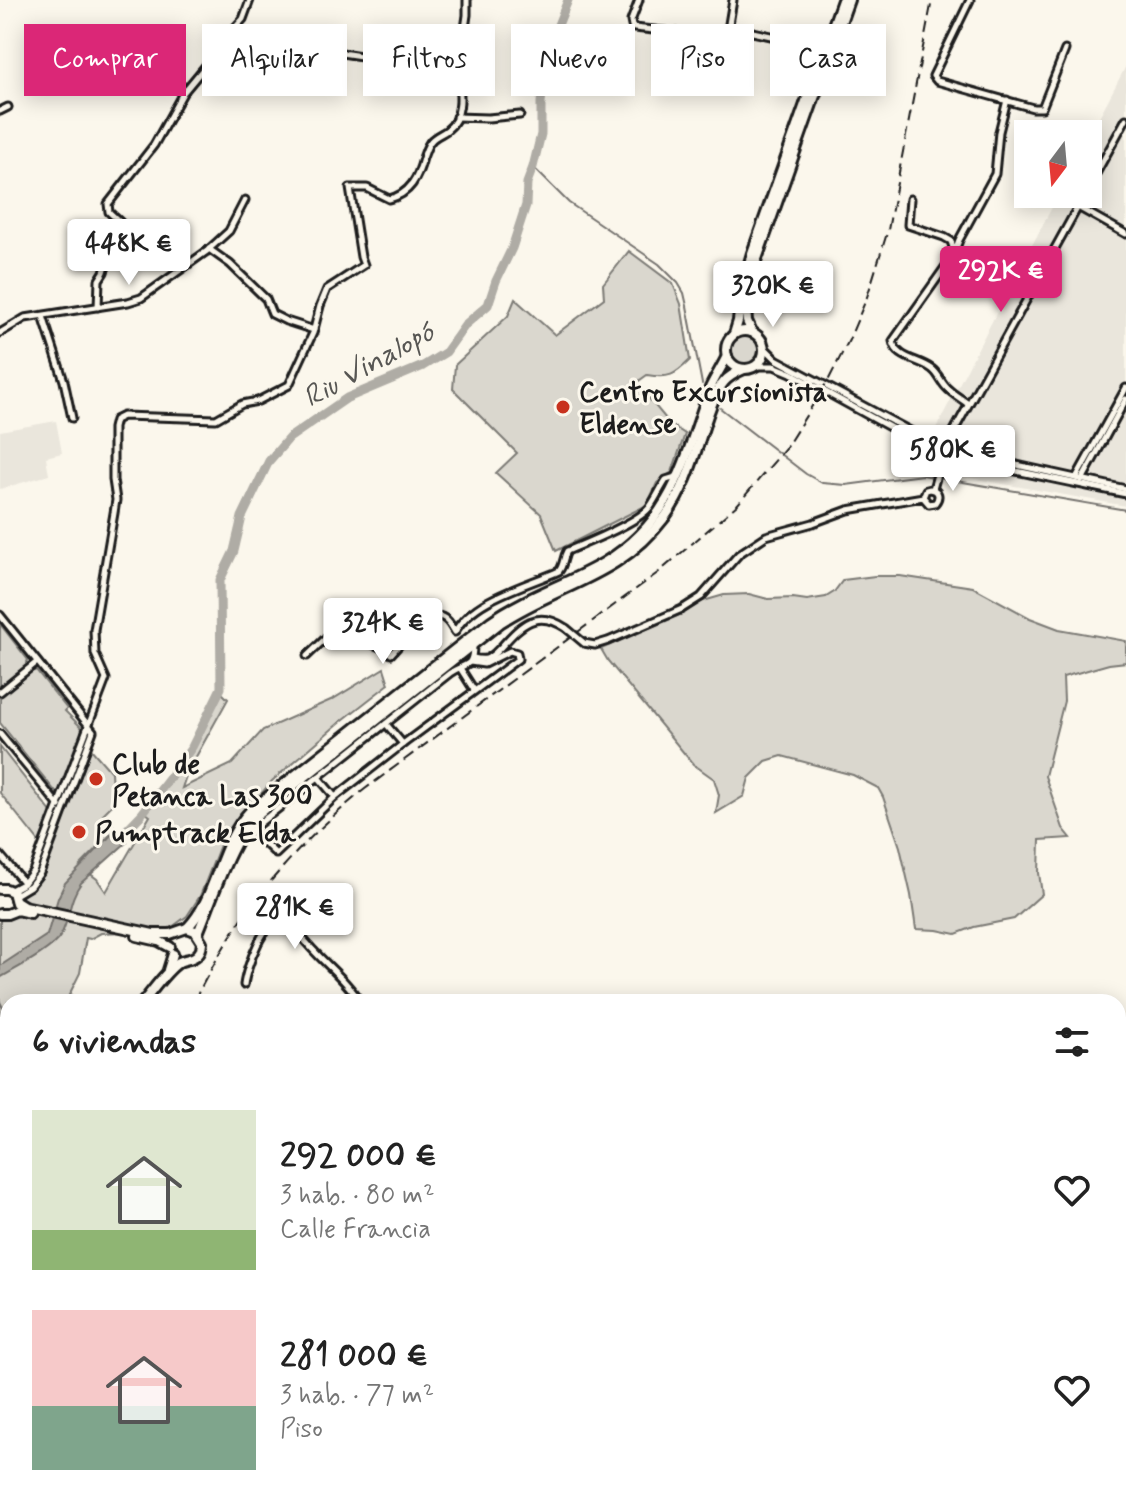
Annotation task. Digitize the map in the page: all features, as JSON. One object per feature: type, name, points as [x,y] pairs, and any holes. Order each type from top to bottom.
[{"type":"street","points":[[238,24],[250,0]]},
{"type":"street","points":[[466,24],[467,0]]},
{"type":"street","points":[[639,0],[632,26],[651,30]]},
{"type":"street","points":[[729,24],[733,0]]},
{"type":"street","points":[[833,24],[842,0]]},
{"type":"street","points":[[849,0],[756,262],[746,308],[747,321],[752,332],[776,359],[943,452]]},
{"type":"street","points":[[970,0],[933,76],[937,81],[1042,108],[1065,50]]},
{"type":"street","points":[[98,307],[99,280],[120,222],[109,212],[108,204],[154,145],[183,93],[202,70]]},
{"type":"street","points":[[0,914],[12,911],[15,899],[33,871],[106,679],[95,654],[94,630],[116,500],[113,480],[115,420],[123,416],[216,419],[242,404],[258,401],[289,385],[314,330],[327,289],[364,265],[350,188],[367,188],[389,199],[399,197],[417,176],[430,141],[450,128],[460,108],[460,96]]},
{"type":"street","points":[[102,926],[160,935],[187,928],[198,915],[232,835],[250,811],[491,621],[519,603],[598,566],[624,550],[654,520],[680,476],[711,388],[727,356],[728,341],[738,321],[741,291],[752,253],[807,96]]},
{"type":"street","points":[[968,404],[946,388],[932,369],[896,350],[893,341],[954,252],[995,174],[999,132],[1007,100]]},
{"type":"street","points":[[0,111],[8,107]]},
{"type":"street","points":[[456,117],[520,115]]},
{"type":"street","points":[[1102,163],[1126,119]]},
{"type":"street","points":[[910,199],[908,225],[951,241],[954,252]]},
{"type":"street","points":[[0,333],[25,318],[141,298],[229,231],[245,200]]},
{"type":"street","points":[[933,489],[943,452],[1077,208]]},
{"type":"street","points":[[1080,208],[1126,234]]},
{"type":"street","points":[[209,249],[230,264],[266,299],[272,314],[314,330]]},
{"type":"street","points":[[43,316],[64,381],[72,418]]},
{"type":"street","points":[[734,334],[752,332]]},
{"type":"street","points":[[198,933],[247,830],[259,813],[473,644],[520,611],[607,569],[644,541],[665,517],[681,491],[721,385],[729,377],[761,360],[764,347]]},
{"type":"street","points":[[727,356],[733,365],[749,368],[767,365],[791,373],[943,452],[1126,492]]},
{"type":"street","points":[[1079,482],[1126,388]]},
{"type":"street","points":[[1079,482],[1126,399]]},
{"type":"street","points":[[307,656],[343,626],[391,654],[405,637],[432,616],[447,620],[455,632],[464,618],[484,603],[559,571],[567,551],[643,514],[666,480],[680,476]]},
{"type":"street","points":[[923,497],[929,504],[935,503],[938,494],[933,489]]},
{"type":"street","points":[[923,497],[926,490],[933,489]]},
{"type":"street","points":[[247,830],[458,668],[471,660],[492,655],[519,627],[532,620],[556,622],[584,643],[595,645],[608,641],[682,609],[701,597],[739,554],[766,536],[848,510],[923,497]]},
{"type":"street","points":[[0,615],[93,731],[40,873],[15,899]]},
{"type":"street","points":[[471,660],[473,644]]},
{"type":"street","points":[[247,830],[276,854],[335,797],[518,659],[517,653],[510,651],[484,664],[471,660]]},
{"type":"street","points":[[502,656],[509,666]]},
{"type":"street","points":[[0,692],[37,662]]},
{"type":"street","points":[[443,667],[458,668],[475,691]]},
{"type":"street","points":[[386,724],[403,744]]},
{"type":"street","points":[[0,734],[59,806]]},
{"type":"street","points":[[318,777],[335,797]]},
{"type":"street","points":[[0,855],[24,883]]},
{"type":"street","points":[[15,899],[159,941],[184,960]]},
{"type":"street","points":[[244,985],[246,968],[269,925],[286,919],[295,925],[300,935],[356,994]]},
{"type":"street","points":[[150,994],[166,974],[200,952],[202,942],[198,933],[187,928]]},
{"type":"street","points":[[166,974],[174,933]]},
{"type":"street","points":[[0,1405],[0,1422]]},
{"type":"shaded area","points":[[1126,66],[1126,506],[915,468],[1052,208],[1102,208],[1102,120],[1098,120]]},
{"type":"shaded area","name":"Centro Excursionista Eldense","points":[[629,251],[673,284],[681,304],[690,360],[671,375],[647,375],[636,383],[671,425],[685,434],[672,472],[657,483],[647,505],[556,551],[541,514],[496,473],[517,453],[453,389],[455,365],[508,316],[515,299],[555,335],[604,298],[603,284]]},
{"type":"shaded area","points":[[744,335],[755,339],[759,350],[755,361],[744,365],[733,361],[729,350],[733,339]]},
{"type":"shaded area","points":[[56,421],[62,453],[46,457],[49,475],[0,489],[0,431]]},
{"type":"shaded area","points":[[900,576],[973,587],[1030,618],[1059,629],[1126,641],[1126,662],[1063,677],[1064,701],[1045,776],[1063,828],[1071,838],[1040,840],[1042,894],[1014,919],[956,934],[916,929],[900,847],[883,797],[878,788],[853,775],[782,756],[766,761],[749,778],[744,796],[716,813],[719,795],[714,779],[693,764],[601,649],[684,613],[700,602],[724,595],[749,594],[768,599],[807,600],[826,597],[843,580]]},
{"type":"shaded area","points":[[0,624],[67,709],[65,711],[82,728],[81,732],[85,733],[58,795],[0,723]]},
{"type":"shaded area","points":[[384,668],[389,684],[272,781],[222,840],[200,896],[187,916],[168,930],[101,933],[86,938],[80,973],[70,994],[0,994],[0,920],[19,914],[23,902],[20,898],[38,881],[91,749],[111,772],[113,804],[103,814],[116,829],[80,866],[97,879],[106,892],[150,816],[146,813],[190,754],[222,693],[228,699],[187,773],[182,788],[232,764],[263,730],[333,699]]},
{"type":"shaded area","points":[[0,747],[51,812],[39,842],[0,793]]},
{"type":"shaded area","points":[[116,830],[127,842],[81,883],[61,935],[34,958],[0,978],[0,966],[47,935],[65,883]]},
{"type":"waterway","name":"Riu Vinalopó","points":[[113,844],[141,815],[192,747],[221,688],[220,580],[234,551],[242,517],[269,461],[289,438],[347,398],[423,366],[446,352],[466,324],[488,305],[526,205],[527,183],[541,134],[543,80],[556,30],[568,0]]},
{"type":"waterway","points":[[533,167],[569,203],[659,264],[678,283],[684,293],[702,384]]},
{"type":"waterway","points":[[720,408],[822,483],[846,485],[922,475],[1126,510]]},
{"type":"railway","points":[[197,994],[225,944],[251,907],[280,870],[329,820],[365,789],[659,572],[737,505],[785,449],[829,379],[867,297],[888,230],[932,0]]},
{"type":"place","name":"Centro Excursionista Eldense","points":[[563,407]]},
{"type":"place","name":"Club de Petanca Las 300","points":[[96,779]]},
{"type":"place","name":"Pumptrack Elda","points":[[79,832]]}]
